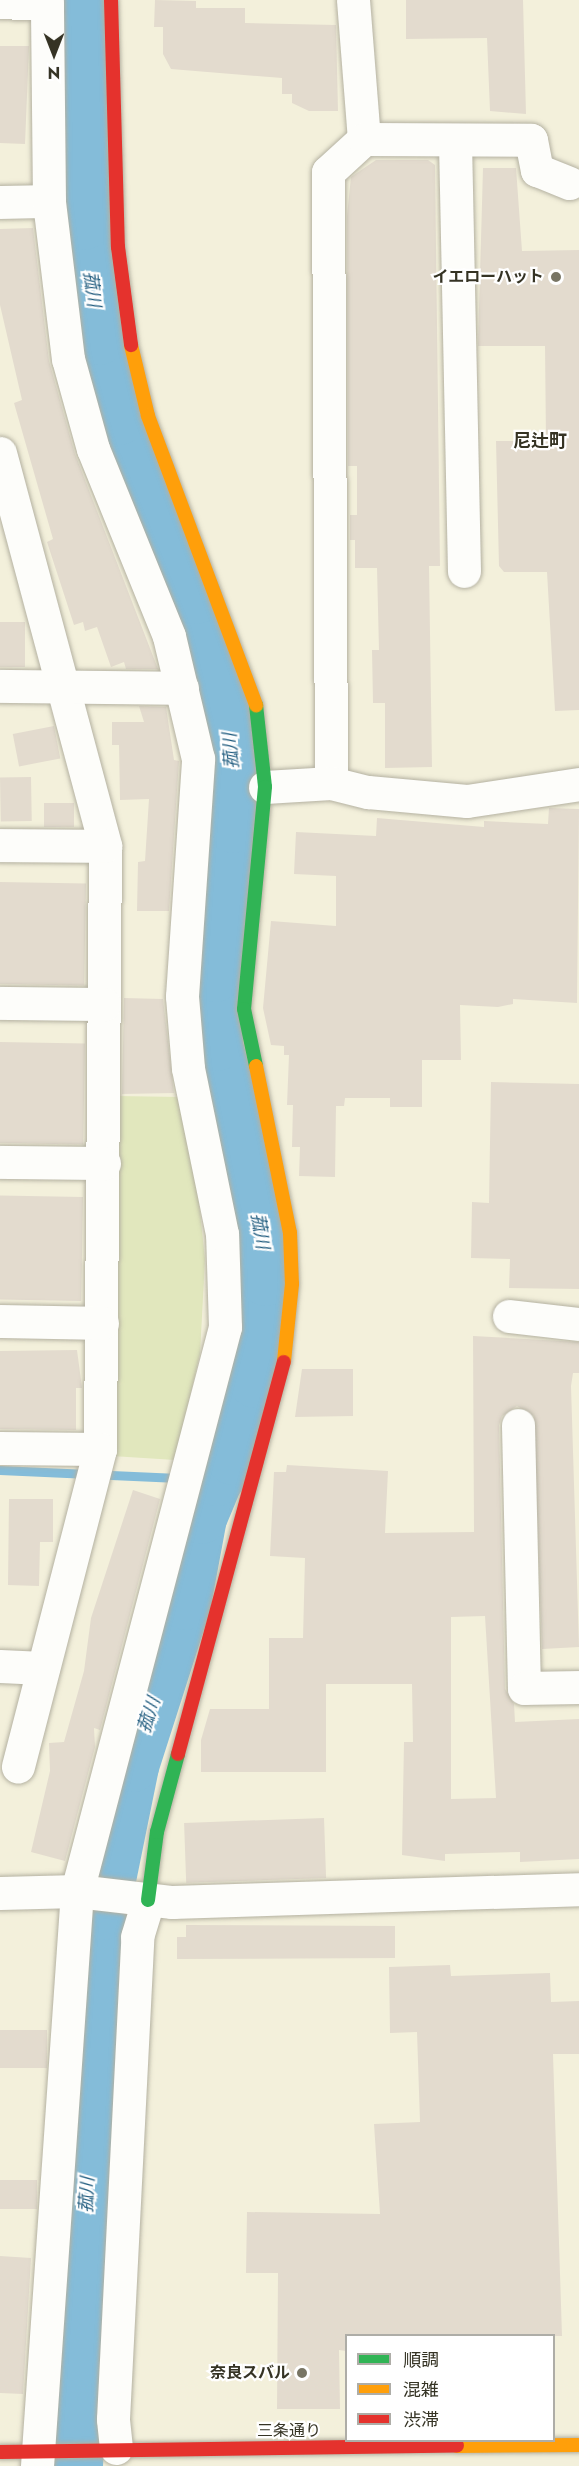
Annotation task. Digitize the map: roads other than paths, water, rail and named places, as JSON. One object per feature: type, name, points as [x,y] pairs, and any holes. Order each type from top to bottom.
[{"type":"street","points":[[111,0],[118,247],[133,361],[148,416],[239,651],[259,716],[265,787],[244,1009],[290,1233],[289,1346],[158,1832],[147,1900],[137,1937],[111,2449]]},
{"type":"street","points":[[353,0],[364,139]]},
{"type":"street","points":[[0,2],[47,2],[48,201],[75,387],[93,449],[170,636],[198,759],[184,1026],[222,1234],[225,1327],[223,1354],[78,1892],[43,2456]]},
{"type":"street","points":[[332,783],[328,172],[364,139],[455,142],[531,140],[537,170],[569,183]]},
{"type":"street","points":[[455,142],[464,571]]},
{"type":"street","points":[[0,202],[48,201]]},
{"type":"street","points":[[0,453],[10,527],[63,686],[105,846],[100,1449],[18,1767]]},
{"type":"street","points":[[0,686],[182,688]]},
{"type":"street","points":[[265,787],[332,783],[368,792],[466,801],[579,784]]},
{"type":"street","points":[[0,845],[105,846]]},
{"type":"street","points":[[0,1003],[104,1004]]},
{"type":"street","points":[[0,1162],[104,1163]]},
{"type":"street","points":[[509,1316],[579,1324]]},
{"type":"street","points":[[0,1321],[102,1323]]},
{"type":"street","points":[[518,1425],[524,1689],[579,1687]]},
{"type":"street","points":[[0,1448],[100,1449]]},
{"type":"street","points":[[0,1666],[43,1668]]},
{"type":"street","points":[[0,1893],[78,1892],[147,1900],[579,1889]]},
{"type":"street","name":"三条通り","points":[[0,2452],[43,2456],[111,2449],[579,2445]]},
{"type":"waterway","name":"菰川","points":[[77,2466],[103,1914],[133,1766],[185,1604],[201,1518],[217,1480],[233,1459],[255,1382],[266,1280],[261,1225],[217,1045],[216,976],[233,827],[233,740],[196,598],[119,419],[99,339],[84,224],[86,0]]},
{"type":"waterway","points":[[0,1470],[217,1480]]},
{"type":"place","name":"イエローハット","points":[[556,277]]},
{"type":"place","name":"奈良スバル","points":[[302,2373]]},
{"type":"district","name":"尼辻町","points":[[540,441]]}]
